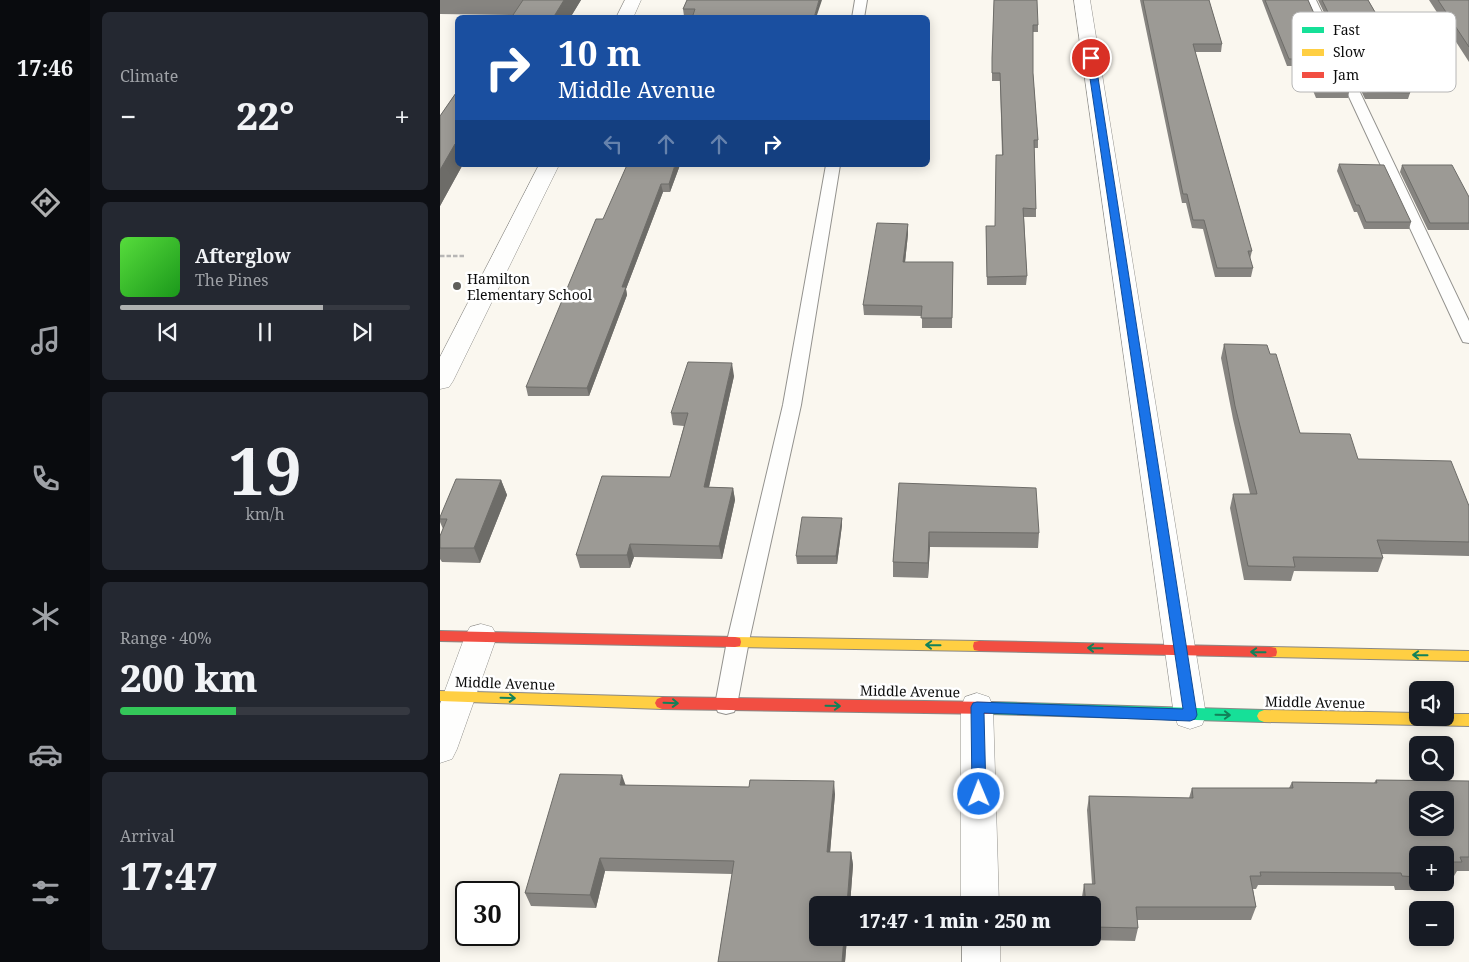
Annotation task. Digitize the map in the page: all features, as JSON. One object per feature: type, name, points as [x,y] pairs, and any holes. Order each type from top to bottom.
[{"type":"main road","points":[[440,636],[1469,656]]},
{"type":"main road","name":"Middle Avenue","points":[[450,696],[726,705],[977,707],[1190,715],[1469,720]]},
{"type":"street","points":[[626,15],[633,0]]},
{"type":"street","points":[[1082,0],[1190,715]]},
{"type":"street","points":[[440,381],[549,167]]},
{"type":"street","points":[[440,749],[450,696],[481,636]]},
{"type":"street","points":[[977,707],[980,896]]},
{"type":"street","points":[[981,946],[981,962]]},
{"type":"lane","points":[[858,15],[861,0]]},
{"type":"lane","points":[[1310,0],[1316,12]]},
{"type":"lane","points":[[1353,92],[1469,338]]},
{"type":"lane","points":[[726,705],[738,641],[792,405],[833,167]]},
{"type":"path","points":[[440,256],[464,256]]},
{"type":"building","points":[[523,0],[564,0],[555,15],[513,15]]},
{"type":"building","points":[[687,0],[819,0],[815,15],[693,15],[695,9],[683,9]]},
{"type":"building","points":[[994,0],[1037,0],[1038,25],[1033,25],[1033,73],[1038,140],[1034,140],[1036,209],[1023,208],[1027,276],[987,277],[986,226],[995,226],[996,155],[1003,155],[1000,73],[992,73]]},
{"type":"building","points":[[1143,0],[1209,0],[1222,44],[1193,44],[1252,251],[1248,251],[1253,268],[1217,268],[1204,220],[1193,220],[1187,194],[1183,194]]},
{"type":"building","points":[[1265,0],[1308,0],[1313,12],[1292,12],[1292,59],[1289,59]]},
{"type":"building","points":[[1322,0],[1368,0],[1375,12],[1328,12]]},
{"type":"building","points":[[1438,0],[1469,0],[1469,47],[1456,27],[1456,12],[1446,12]]},
{"type":"building","points":[[1367,92],[1409,92],[1410,93]]},
{"type":"building","points":[[455,94],[455,144],[440,170],[440,116]]},
{"type":"building","points":[[1339,164],[1384,165],[1411,222],[1366,222],[1359,205],[1356,205]]},
{"type":"building","points":[[1402,165],[1452,165],[1469,197],[1469,223],[1430,223]]},
{"type":"building","points":[[626,167],[674,167],[669,184],[661,184],[622,287],[626,287],[587,388],[526,387],[596,219],[603,219]]},
{"type":"building","points":[[877,223],[908,224],[903,262],[953,262],[952,318],[921,318],[922,306],[863,305]]},
{"type":"building","points":[[1224,344],[1267,345],[1270,354],[1276,354],[1300,433],[1350,434],[1358,459],[1451,461],[1469,506],[1469,542],[1377,540],[1383,558],[1293,557],[1295,567],[1248,566],[1233,494],[1257,494],[1235,406]]},
{"type":"building","points":[[688,362],[732,363],[704,487],[733,488],[719,546],[630,544],[627,555],[576,555],[602,476],[670,477],[688,413],[671,413]]},
{"type":"building","points":[[456,479],[501,480],[474,548],[440,548],[440,536],[447,519],[440,519],[440,517]]},
{"type":"building","points":[[899,483],[1036,488],[1039,533],[929,532],[928,563],[893,562]]},
{"type":"building","points":[[802,517],[842,518],[836,556],[796,556]]},
{"type":"building","points":[[560,774],[622,775],[620,785],[749,787],[750,780],[834,781],[827,852],[851,852],[848,896],[809,896],[809,946],[843,946],[842,962],[718,962],[734,861],[600,858],[590,895],[525,893]]},
{"type":"building","points":[[1376,780],[1469,781],[1469,857],[1460,857],[1462,862],[1454,862],[1454,846],[1409,846],[1409,876],[1402,876],[1401,873],[1260,872],[1261,876],[1250,876],[1256,907],[1136,907],[1138,928],[1101,927],[1101,896],[1085,896],[1084,884],[1095,884],[1089,796],[1193,798],[1192,788],[1293,788],[1292,782],[1377,783]]},
{"type":"traffic: fast","points":[[991,708],[1264,716]]},
{"type":"traffic: slow","points":[[735,642],[979,646]]},
{"type":"traffic: slow","points":[[1271,652],[1469,656]]},
{"type":"traffic: slow","points":[[440,696],[662,703]]},
{"type":"traffic: slow","points":[[1264,716],[1469,720]]},
{"type":"traffic: jam","points":[[440,636],[735,642]]},
{"type":"traffic: jam","points":[[979,646],[1271,652]]},
{"type":"traffic: jam","points":[[662,703],[991,708]]},
{"type":"place","name":"Hamilton Elementary School","points":[[457,286]]},
{"type":"route","points":[[979,794],[977,707],[1190,715],[1091,58]]}]
